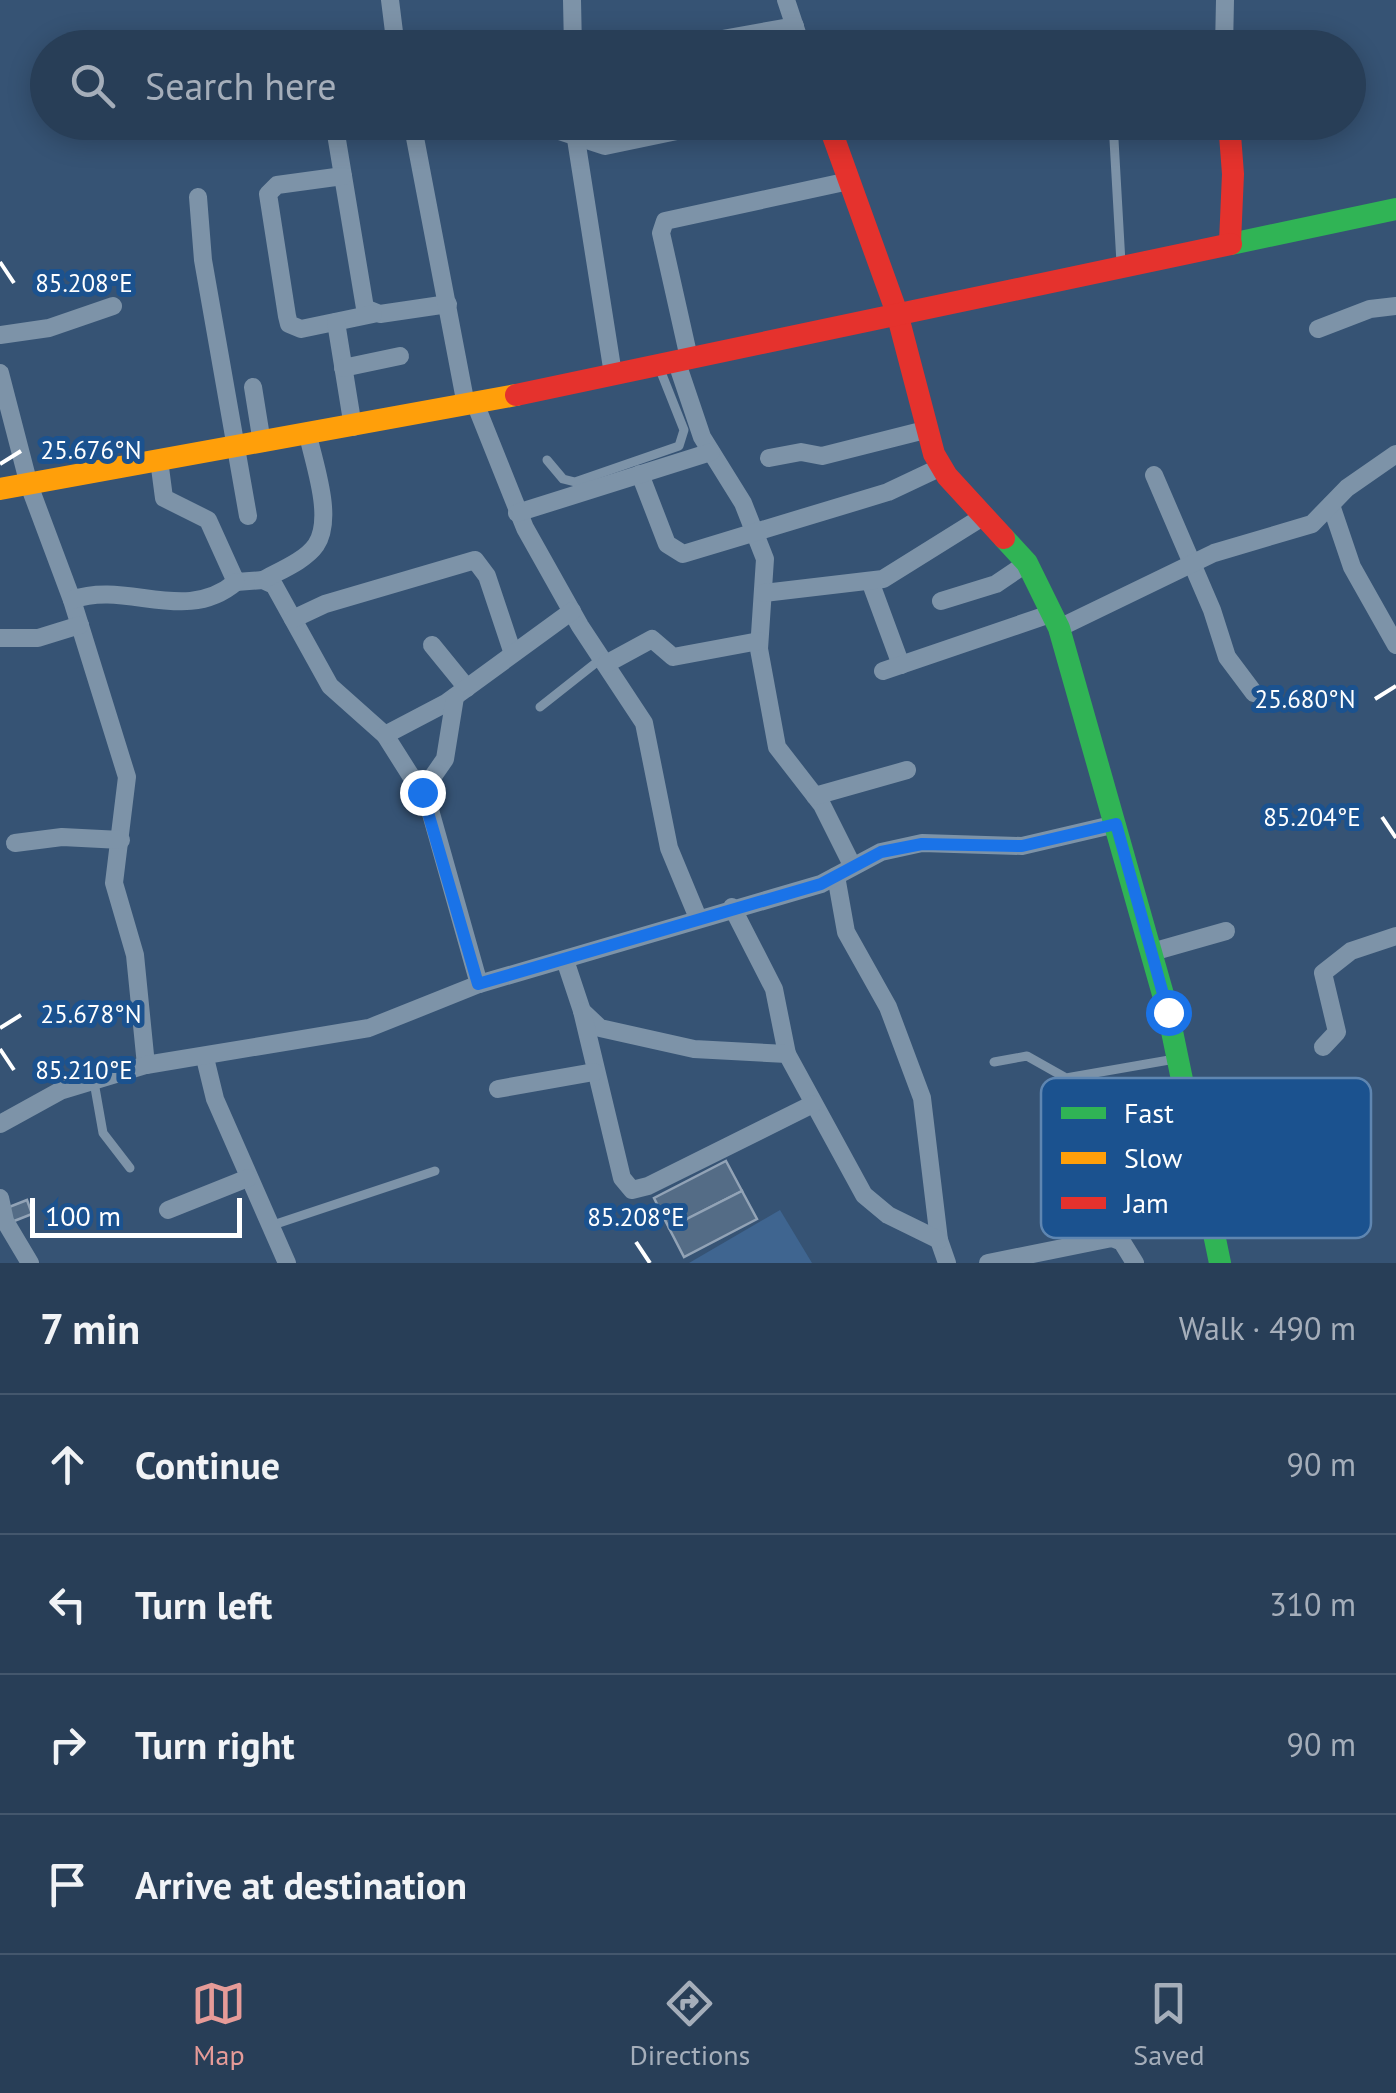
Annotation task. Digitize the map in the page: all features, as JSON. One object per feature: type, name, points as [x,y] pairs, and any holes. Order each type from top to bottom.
[{"type":"street","points":[[390,0],[394,30]]},
{"type":"street","points":[[572,0],[573,30]]},
{"type":"street","points":[[786,0],[796,30]]},
{"type":"street","points":[[1224,30],[1225,0]]},
{"type":"street","points":[[773,30],[795,26]]},
{"type":"street","points":[[337,140],[363,300],[373,314]]},
{"type":"street","points":[[416,140],[470,404],[518,513],[572,611],[644,723],[669,848],[698,918]]},
{"type":"street","points":[[576,140],[613,374]]},
{"type":"street","points":[[583,140],[619,145],[641,140]]},
{"type":"street","points":[[834,140],[897,313],[925,430],[941,467],[1027,563],[1056,621],[1152,952],[1182,1078]]},
{"type":"street","points":[[1230,140],[1230,242]]},
{"type":"street","points":[[344,176],[277,185],[267,204],[289,324],[300,329],[448,304]]},
{"type":"street","points":[[848,181],[665,221],[661,233],[674,361],[711,452],[756,534],[765,560],[759,641],[777,748],[815,796],[844,871],[846,932],[888,1008],[922,1098],[939,1240],[948,1263]]},
{"type":"street","points":[[198,197],[203,260],[248,516]]},
{"type":"street","points":[[0,490],[470,404],[1396,210]]},
{"type":"street","points":[[0,336],[49,328],[113,306]]},
{"type":"street","points":[[1318,329],[1370,309],[1396,306]]},
{"type":"street","points":[[336,322],[353,427]]},
{"type":"street","points":[[343,368],[400,356]]},
{"type":"street","points":[[0,373],[28,485],[72,600],[127,777],[115,894],[135,954],[146,1065]]},
{"type":"street","points":[[253,387],[262,444]]},
{"type":"street","points":[[770,458],[801,452],[822,456],[925,430]]},
{"type":"street","points":[[72,600],[94,594],[167,602],[198,601],[216,596],[236,582],[262,580],[299,560],[319,539],[321,504],[308,435]]},
{"type":"street","points":[[518,513],[711,452]]},
{"type":"street","points":[[870,582],[892,668],[1056,621],[1236,544],[1312,524],[1366,473],[1396,454]]},
{"type":"street","points":[[159,460],[164,498],[208,520],[236,582]]},
{"type":"street","points":[[640,474],[667,544],[676,554],[756,534],[888,492],[941,467]]},
{"type":"street","points":[[1154,475],[1212,610],[1226,657],[1254,693]]},
{"type":"street","points":[[1331,506],[1352,567],[1396,645]]},
{"type":"street","points":[[764,593],[870,582],[894,574],[984,516]]},
{"type":"street","points":[[293,619],[325,604],[475,560],[486,576],[512,651]]},
{"type":"street","points":[[941,601],[996,584],[1027,563]]},
{"type":"street","points":[[262,580],[274,585],[336,694],[386,735],[422,792],[478,984]]},
{"type":"street","points":[[386,735],[461,692],[512,651],[572,611]]},
{"type":"street","points":[[0,638],[38,638],[80,625]]},
{"type":"street","points":[[604,661],[647,640],[673,657],[759,641]]},
{"type":"street","points":[[422,792],[444,759],[461,692],[432,645]]},
{"type":"street","points":[[815,796],[907,770]]},
{"type":"street","points":[[0,1124],[60,1091],[146,1065],[369,1028],[478,984],[844,871],[881,852],[922,844],[1022,846],[1116,824]]},
{"type":"street","points":[[15,843],[62,837],[121,840]]},
{"type":"street","points":[[732,907],[774,989],[786,1054],[864,1195],[888,1215],[939,1240]]},
{"type":"street","points":[[1152,952],[1226,931]]},
{"type":"street","points":[[1323,1047],[1337,1032],[1322,972],[1351,951],[1396,936]]},
{"type":"street","points":[[565,960],[582,1011],[622,1178],[632,1190],[648,1186],[814,1104]]},
{"type":"street","points":[[582,1011],[600,1028],[673,1046],[786,1054]]},
{"type":"street","points":[[205,1058],[215,1100],[287,1263]]},
{"type":"street","points":[[498,1089],[594,1072]]},
{"type":"street","points":[[168,1210],[248,1178]]},
{"type":"street","points":[[0,1198],[5,1230],[30,1263]]},
{"type":"street","points":[[988,1263],[1098,1238],[1122,1242],[1135,1263]]},
{"type":"street","points":[[1215,1238],[1220,1263]]},
{"type":"lane","points":[[1114,140],[1122,265]]},
{"type":"lane","points":[[547,460],[563,478],[576,482],[679,446],[684,430],[674,361]]},
{"type":"lane","points":[[540,707],[604,661]]},
{"type":"lane","points":[[994,1062],[1027,1056],[1066,1078],[1178,1058]]},
{"type":"lane","points":[[93,1080],[103,1133],[130,1168]]},
{"type":"lane","points":[[270,1226],[435,1171]]},
{"type":"water","points":[[780,1210],[812,1263],[689,1263]]},
{"type":"building","points":[[726,1161],[742,1191],[669,1228],[654,1198]]},
{"type":"building","points":[[742,1191],[757,1219],[684,1257],[669,1228]]},
{"type":"building","points":[[27,1200],[32,1214],[9,1223],[4,1209]]},
{"type":"traffic: fast","points":[[1231,244],[1396,209]]},
{"type":"traffic: fast","points":[[1004,538],[1027,563],[1059,628],[1168,1012],[1182,1078]]},
{"type":"traffic: fast","points":[[1215,1238],[1220,1263]]},
{"type":"traffic: slow","points":[[0,489],[516,395]]},
{"type":"traffic: jam","points":[[835,140],[897,313],[934,454],[947,476],[1004,538]]},
{"type":"traffic: jam","points":[[1230,140],[1230,242]]},
{"type":"traffic: jam","points":[[516,395],[1231,244]]},
{"type":"route","points":[[422,792],[432,814],[478,984],[821,884],[881,852],[934,843],[988,848],[1022,846],[1116,824],[1168,1012]]}]
